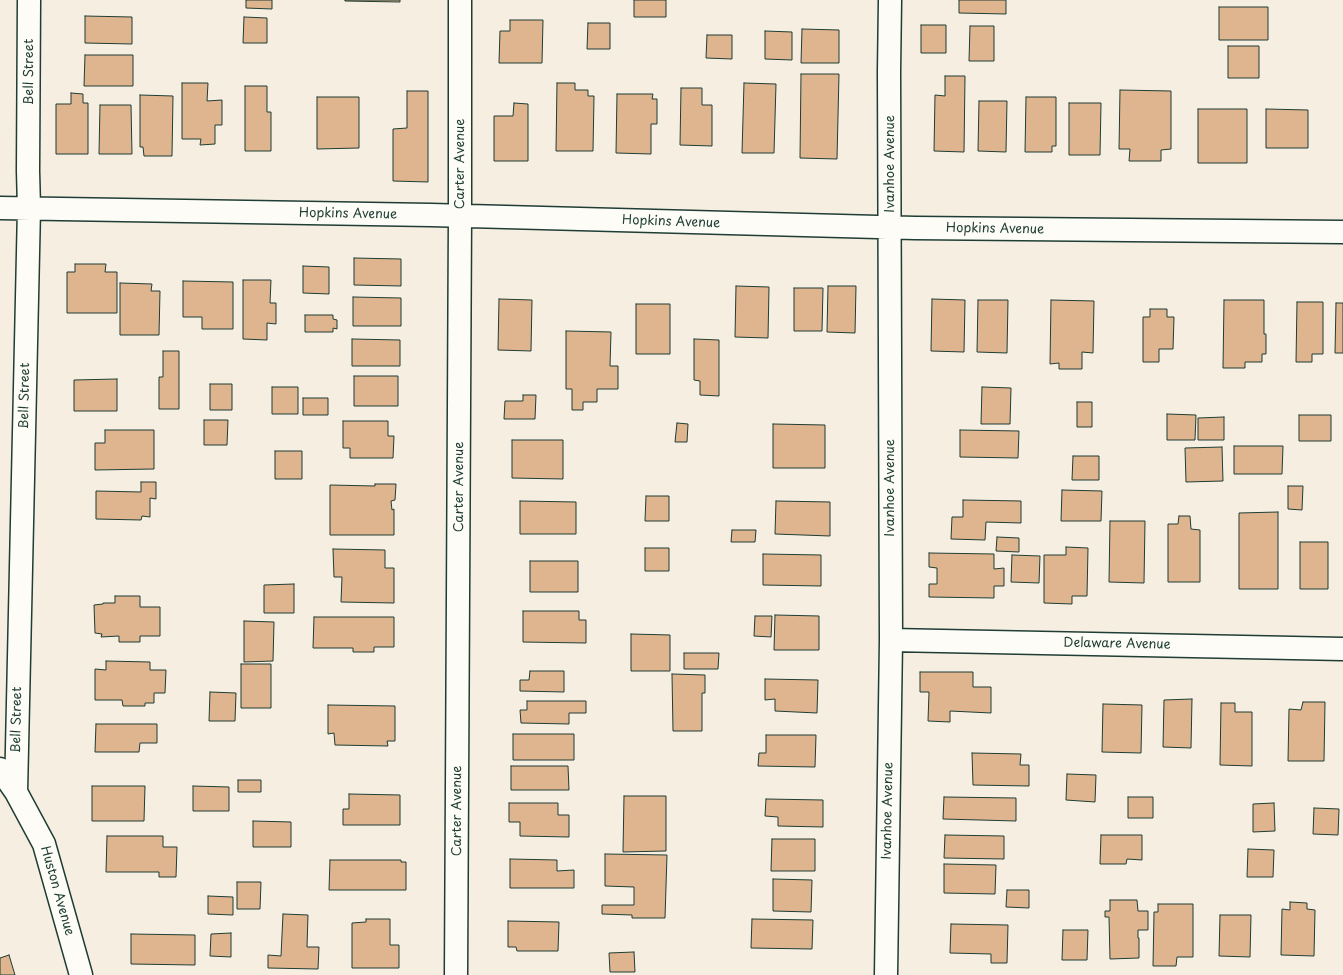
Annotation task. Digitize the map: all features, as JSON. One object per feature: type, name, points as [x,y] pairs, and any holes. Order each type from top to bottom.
[{"type":"street","name":"Bell Street","points":[[16,792],[29,208],[29,0]]},
{"type":"street","name":"Carter Avenue","points":[[456,975],[460,0]]},
{"type":"street","name":"Ivanhoe Avenue","points":[[886,975],[891,640],[890,0]]},
{"type":"street","name":"Hopkins Avenue","points":[[0,208],[460,216],[890,228],[1343,232]]},
{"type":"street","name":"Delaware Avenue","points":[[891,640],[1343,649]]},
{"type":"street","name":"Huston Avenue","points":[[0,769],[16,792],[44,844],[81,975]]},
{"type":"building","points":[[246,0],[272,0],[272,9],[246,8]]},
{"type":"building","points":[[400,0],[400,2],[345,1]]},
{"type":"building","points":[[634,0],[666,0],[666,17],[634,17]]},
{"type":"building","points":[[959,0],[1006,0],[1006,14],[959,13]]},
{"type":"building","points":[[1219,7],[1268,7],[1268,40],[1219,40]]},
{"type":"building","points":[[85,16],[132,17],[132,44],[85,43]]},
{"type":"building","points":[[244,17],[267,18],[267,43],[243,43]]},
{"type":"building","points":[[510,20],[543,20],[542,63],[499,63],[500,31],[510,31]]},
{"type":"building","points":[[588,23],[610,23],[610,49],[587,49]]},
{"type":"building","points":[[921,25],[946,25],[946,53],[921,53]]},
{"type":"building","points":[[970,26],[994,26],[994,61],[969,61]]},
{"type":"building","points":[[802,29],[839,30],[839,63],[801,63]]},
{"type":"building","points":[[765,31],[792,32],[792,60],[765,59]]},
{"type":"building","points":[[707,35],[732,35],[732,59],[706,58]]},
{"type":"building","points":[[1228,46],[1259,46],[1259,78],[1228,78]]},
{"type":"building","points":[[85,55],[133,55],[133,86],[84,86]]},
{"type":"building","points":[[801,74],[839,74],[837,159],[800,158]]},
{"type":"building","points":[[945,76],[965,76],[964,152],[934,151],[935,95],[945,96]]},
{"type":"building","points":[[182,83],[208,83],[207,101],[222,100],[222,125],[215,125],[215,144],[200,145],[201,139],[182,139]]},
{"type":"building","points":[[557,83],[575,83],[575,90],[588,90],[588,96],[594,96],[593,151],[556,151]]},
{"type":"building","points":[[744,83],[776,84],[774,153],[742,153]]},
{"type":"building","points":[[245,86],[267,86],[267,112],[271,112],[271,151],[245,151]]},
{"type":"building","points":[[681,88],[702,88],[702,105],[712,105],[712,146],[680,145]]},
{"type":"building","points":[[1120,90],[1171,91],[1171,149],[1161,150],[1161,161],[1129,161],[1130,149],[1119,149]]},
{"type":"building","points":[[407,91],[428,91],[428,182],[393,181],[393,129],[407,128]]},
{"type":"building","points":[[71,93],[83,94],[83,103],[88,103],[88,154],[56,154],[56,104],[71,104]]},
{"type":"building","points":[[617,94],[653,94],[652,99],[657,99],[657,124],[651,124],[651,154],[616,153]]},
{"type":"building","points":[[140,95],[173,96],[172,156],[144,156],[143,147],[140,147]]},
{"type":"building","points":[[317,97],[359,97],[359,148],[317,149]]},
{"type":"building","points":[[1026,97],[1056,97],[1056,146],[1052,146],[1052,152],[1025,152]]},
{"type":"building","points":[[979,101],[1007,101],[1006,152],[978,151]]},
{"type":"building","points":[[514,103],[528,104],[528,161],[494,161],[494,116],[513,116]]},
{"type":"building","points":[[1069,103],[1101,103],[1100,155],[1069,155]]},
{"type":"building","points":[[100,105],[131,105],[132,154],[99,154]]},
{"type":"building","points":[[1198,109],[1247,109],[1247,163],[1198,163]]},
{"type":"building","points":[[1266,109],[1308,110],[1308,148],[1266,148]]},
{"type":"building","points":[[354,258],[401,259],[401,286],[354,285]]},
{"type":"building","points":[[75,264],[106,264],[105,272],[117,272],[117,313],[67,313],[67,272],[75,272]]},
{"type":"building","points":[[303,266],[329,267],[329,294],[303,293]]},
{"type":"building","points":[[243,280],[271,280],[270,303],[276,303],[276,324],[267,323],[267,340],[243,339]]},
{"type":"building","points":[[183,281],[233,282],[233,329],[202,329],[202,317],[183,317]]},
{"type":"building","points":[[120,283],[152,284],[151,291],[160,291],[159,335],[120,335]]},
{"type":"building","points":[[736,286],[769,287],[768,338],[735,337]]},
{"type":"building","points":[[828,286],[856,286],[855,333],[827,332]]},
{"type":"building","points":[[794,288],[823,288],[822,331],[794,331]]},
{"type":"building","points":[[353,297],[401,298],[401,326],[353,326]]},
{"type":"building","points":[[499,299],[532,300],[531,351],[498,350]]},
{"type":"building","points":[[932,299],[965,300],[964,352],[931,351]]},
{"type":"building","points":[[978,300],[1008,300],[1007,353],[977,352]]},
{"type":"building","points":[[1051,300],[1094,301],[1093,353],[1082,352],[1082,369],[1059,369],[1059,363],[1050,364]]},
{"type":"building","points":[[1224,300],[1264,300],[1264,334],[1266,334],[1266,354],[1262,354],[1262,362],[1245,362],[1245,368],[1223,368]]},
{"type":"building","points":[[1297,302],[1323,302],[1323,354],[1312,354],[1312,362],[1296,362]]},
{"type":"building","points":[[1336,303],[1343,303],[1343,353],[1335,353]]},
{"type":"building","points":[[636,304],[670,304],[670,354],[636,354]]},
{"type":"building","points":[[1150,309],[1167,309],[1167,317],[1174,317],[1173,349],[1159,349],[1159,362],[1143,362],[1143,317],[1150,317]]},
{"type":"building","points":[[305,315],[333,315],[333,319],[337,320],[337,329],[333,328],[333,332],[305,332]]},
{"type":"building","points":[[566,331],[611,332],[610,366],[618,366],[618,389],[597,389],[597,402],[583,402],[583,410],[572,410],[572,389],[566,389]]},
{"type":"building","points":[[352,339],[400,340],[400,366],[352,366]]},
{"type":"building","points":[[694,339],[719,340],[719,396],[700,395],[700,381],[694,380]]},
{"type":"building","points":[[163,351],[179,351],[179,409],[159,409],[159,377],[163,377]]},
{"type":"building","points":[[354,376],[398,376],[398,406],[354,406]]},
{"type":"building","points":[[117,379],[117,411],[74,411],[74,380]]},
{"type":"building","points":[[210,384],[232,384],[232,410],[210,410]]},
{"type":"building","points":[[272,387],[298,387],[298,414],[272,414]]},
{"type":"building","points":[[982,387],[1011,388],[1010,424],[981,424]]},
{"type":"building","points":[[523,395],[536,395],[535,419],[504,419],[505,401],[523,401]]},
{"type":"building","points":[[303,398],[328,398],[328,415],[303,415]]},
{"type":"building","points":[[1077,402],[1092,402],[1092,427],[1077,427]]},
{"type":"building","points":[[1167,414],[1196,415],[1195,440],[1167,440]]},
{"type":"building","points":[[1299,415],[1331,415],[1331,441],[1299,441]]},
{"type":"building","points":[[1224,417],[1224,440],[1198,440],[1198,418]]},
{"type":"building","points":[[204,420],[228,420],[227,445],[204,445]]},
{"type":"building","points":[[343,421],[388,421],[388,436],[394,436],[393,458],[350,458],[350,448],[343,448]]},
{"type":"building","points":[[677,423],[688,424],[687,442],[675,442]]},
{"type":"building","points":[[773,424],[825,425],[825,468],[773,468]]},
{"type":"building","points":[[105,430],[154,430],[154,469],[95,470],[95,443],[105,443]]},
{"type":"building","points":[[960,430],[1019,431],[1018,458],[960,457]]},
{"type":"building","points":[[512,440],[563,440],[563,479],[512,478]]},
{"type":"building","points":[[1234,446],[1283,446],[1282,474],[1234,474]]},
{"type":"building","points":[[1222,447],[1223,481],[1186,482],[1185,448]]},
{"type":"building","points":[[275,451],[302,451],[302,479],[275,479]]},
{"type":"building","points":[[1073,456],[1099,456],[1099,480],[1072,480]]},
{"type":"building","points":[[141,482],[156,482],[156,499],[150,498],[150,517],[142,516],[141,520],[96,519],[96,491],[141,492]]},
{"type":"building","points":[[375,484],[396,484],[395,500],[391,501],[392,510],[394,509],[394,535],[330,535],[330,485],[375,486]]},
{"type":"building","points":[[1288,486],[1303,486],[1302,510],[1288,509]]},
{"type":"building","points":[[1062,490],[1102,491],[1101,521],[1061,521]]},
{"type":"building","points":[[646,496],[669,496],[669,521],[645,521]]},
{"type":"building","points":[[963,500],[1021,501],[1021,523],[986,522],[985,540],[951,539],[952,517],[963,517]]},
{"type":"building","points":[[520,501],[576,502],[576,534],[520,534]]},
{"type":"building","points":[[776,501],[830,502],[830,536],[775,534]]},
{"type":"building","points":[[1278,512],[1278,589],[1239,589],[1239,513]]},
{"type":"building","points":[[1179,516],[1190,516],[1191,529],[1200,530],[1200,582],[1168,582],[1168,524],[1178,524]]},
{"type":"building","points":[[1110,521],[1145,521],[1144,583],[1109,582]]},
{"type":"building","points":[[732,530],[756,530],[755,542],[731,542]]},
{"type":"building","points":[[997,537],[1019,538],[1019,552],[996,551]]},
{"type":"building","points":[[1300,542],[1328,542],[1328,589],[1300,589]]},
{"type":"building","points":[[1066,547],[1088,548],[1087,596],[1072,596],[1072,604],[1044,603],[1044,555],[1066,555]]},
{"type":"building","points":[[645,548],[669,548],[669,571],[645,571]]},
{"type":"building","points":[[333,549],[385,550],[385,568],[394,568],[394,603],[341,602],[342,577],[334,577]]},
{"type":"building","points":[[929,553],[994,554],[994,569],[1004,568],[1004,586],[994,586],[994,598],[929,597],[929,584],[937,584],[937,568],[929,567]]},
{"type":"building","points":[[763,554],[821,555],[821,586],[763,585]]},
{"type":"building","points":[[1012,555],[1040,556],[1039,583],[1011,582]]},
{"type":"building","points":[[530,561],[578,561],[578,592],[530,592]]},
{"type":"building","points":[[294,584],[294,613],[264,613],[264,585]]},
{"type":"building","points":[[115,596],[140,596],[140,607],[160,607],[160,636],[140,636],[140,642],[119,642],[119,636],[101,637],[102,634],[95,633],[94,605],[115,603]]},
{"type":"building","points":[[523,611],[579,611],[579,620],[586,620],[586,643],[523,642]]},
{"type":"building","points":[[775,615],[819,616],[819,650],[774,650]]},
{"type":"building","points":[[755,616],[772,616],[771,637],[754,636]]},
{"type":"building","points":[[314,617],[394,617],[394,647],[374,647],[374,652],[353,652],[353,648],[313,648]]},
{"type":"building","points":[[244,621],[274,622],[273,661],[244,662]]},
{"type":"building","points":[[631,634],[670,635],[670,671],[631,671]]},
{"type":"building","points":[[684,653],[719,653],[718,669],[684,669]]},
{"type":"building","points":[[106,661],[150,662],[150,670],[166,670],[165,693],[154,693],[154,703],[145,703],[145,706],[123,706],[122,700],[95,700],[95,669],[106,670]]},
{"type":"building","points":[[241,664],[271,664],[271,708],[241,708]]},
{"type":"building","points":[[530,671],[564,671],[564,692],[520,691],[520,680],[529,680]]},
{"type":"building","points":[[920,672],[973,672],[973,687],[991,687],[991,713],[950,711],[950,722],[928,721],[929,692],[920,692]]},
{"type":"building","points":[[672,674],[705,675],[705,693],[702,693],[702,731],[673,731]]},
{"type":"building","points":[[765,679],[818,680],[817,713],[775,711],[775,699],[765,700]]},
{"type":"building","points":[[210,692],[236,693],[235,721],[209,721]]},
{"type":"building","points":[[1192,699],[1191,748],[1163,747],[1164,700]]},
{"type":"building","points":[[527,701],[586,701],[586,713],[569,713],[569,724],[521,723],[520,710],[527,710]]},
{"type":"building","points":[[1303,702],[1325,702],[1324,761],[1288,761],[1289,709],[1301,710]]},
{"type":"building","points":[[1221,703],[1235,703],[1235,712],[1252,712],[1252,766],[1220,765]]},
{"type":"building","points":[[1103,704],[1142,705],[1141,753],[1102,752]]},
{"type":"building","points":[[328,705],[395,706],[395,741],[387,741],[388,746],[335,745],[334,733],[328,734]]},
{"type":"building","points":[[96,724],[157,724],[157,743],[140,743],[139,752],[95,752]]},
{"type":"building","points":[[513,734],[574,734],[574,760],[513,760]]},
{"type":"building","points":[[766,735],[816,735],[815,767],[758,766],[759,753],[766,753]]},
{"type":"building","points":[[972,753],[1021,754],[1020,765],[1029,765],[1029,786],[973,785]]},
{"type":"building","points":[[511,766],[568,766],[569,790],[511,790]]},
{"type":"building","points":[[1067,774],[1096,775],[1095,802],[1066,800]]},
{"type":"building","points":[[238,780],[261,780],[261,792],[238,792]]},
{"type":"building","points":[[92,786],[145,786],[144,821],[92,821]]},
{"type":"building","points":[[193,786],[229,787],[229,811],[193,811]]},
{"type":"building","points":[[349,794],[400,795],[400,825],[343,825],[343,809],[349,809]]},
{"type":"building","points":[[624,796],[666,796],[666,851],[623,852]]},
{"type":"building","points":[[944,797],[1016,798],[1016,821],[943,819]]},
{"type":"building","points":[[1128,797],[1153,797],[1153,818],[1128,818]]},
{"type":"building","points":[[766,799],[823,800],[823,827],[778,826],[778,817],[765,816]]},
{"type":"building","points":[[509,803],[558,803],[558,815],[569,815],[569,837],[520,836],[520,822],[509,822]]},
{"type":"building","points":[[1274,803],[1275,831],[1253,832],[1253,804]]},
{"type":"building","points":[[1314,808],[1339,809],[1338,835],[1313,834]]},
{"type":"building","points":[[253,821],[291,822],[291,847],[253,847]]},
{"type":"building","points":[[945,835],[1004,836],[1004,859],[944,858]]},
{"type":"building","points":[[1101,835],[1142,835],[1142,860],[1127,859],[1126,864],[1100,864]]},
{"type":"building","points":[[107,836],[163,836],[163,847],[177,847],[176,877],[159,877],[159,872],[106,872]]},
{"type":"building","points":[[772,839],[815,839],[815,871],[771,871]]},
{"type":"building","points":[[1248,849],[1274,850],[1273,877],[1247,877]]},
{"type":"building","points":[[605,854],[667,855],[665,918],[632,918],[632,915],[602,914],[602,905],[634,905],[634,887],[605,886]]},
{"type":"building","points":[[510,859],[557,860],[557,871],[574,870],[574,888],[510,888]]},
{"type":"building","points":[[330,860],[401,860],[401,862],[406,862],[406,890],[329,890]]},
{"type":"building","points":[[944,864],[996,865],[995,894],[944,893]]},
{"type":"building","points":[[773,879],[812,880],[811,912],[773,911]]},
{"type":"building","points":[[237,882],[261,882],[260,909],[237,909]]},
{"type":"building","points":[[1007,890],[1029,890],[1029,908],[1006,907]]},
{"type":"building","points":[[208,896],[233,897],[233,915],[208,914]]},
{"type":"building","points":[[1110,900],[1137,900],[1138,911],[1148,911],[1148,930],[1138,930],[1139,958],[1110,959],[1109,917],[1105,917],[1105,911],[1110,911]]},
{"type":"building","points":[[1290,902],[1307,903],[1307,909],[1315,910],[1314,956],[1281,955],[1282,909],[1290,910]]},
{"type":"building","points":[[1158,904],[1193,904],[1193,957],[1177,957],[1176,966],[1153,966],[1154,912],[1158,912]]},
{"type":"building","points":[[283,914],[308,915],[307,947],[319,947],[318,969],[268,968],[268,955],[281,956]]},
{"type":"building","points":[[1220,915],[1251,915],[1250,957],[1219,956]]},
{"type":"building","points":[[366,919],[390,919],[390,945],[399,945],[399,968],[352,968],[352,923],[366,922]]},
{"type":"building","points":[[752,919],[813,920],[812,949],[751,948]]},
{"type":"building","points":[[508,921],[559,922],[558,951],[517,951],[516,947],[508,947]]},
{"type":"building","points":[[951,924],[1008,925],[1007,963],[991,963],[991,954],[950,953]]},
{"type":"building","points":[[1063,930],[1088,930],[1087,960],[1062,960]]},
{"type":"building","points":[[231,933],[231,957],[210,956],[211,934]]},
{"type":"building","points":[[131,934],[195,935],[195,965],[131,964]]},
{"type":"building","points":[[634,952],[635,972],[610,972],[609,953]]},
{"type":"building","points":[[9,955],[15,975],[0,975],[0,958]]}]
